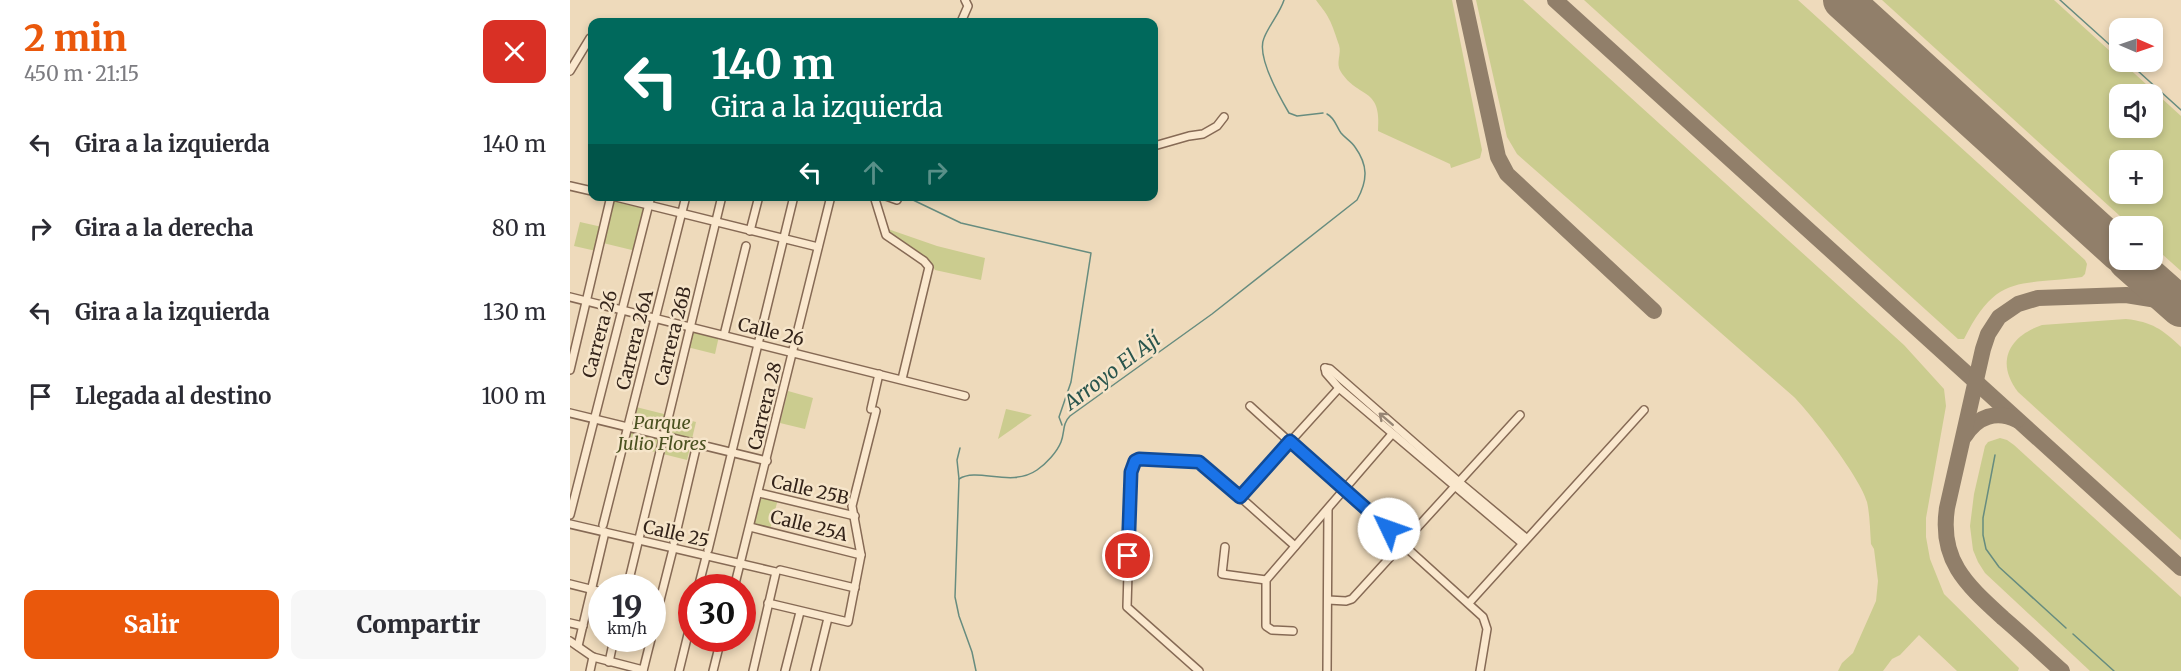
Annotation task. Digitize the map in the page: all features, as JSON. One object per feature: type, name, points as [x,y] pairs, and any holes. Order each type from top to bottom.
[{"type":"street","points":[[963,18],[968,6],[965,0]]},
{"type":"street","points":[[570,71],[588,41]]},
{"type":"street","points":[[1158,145],[1203,134],[1217,126],[1224,117]]},
{"type":"street","points":[[570,186],[588,191]]},
{"type":"street","points":[[570,370],[611,201]]},
{"type":"street","points":[[630,201],[818,247]]},
{"type":"street","name":"Carrera 26","points":[[570,515],[650,201]]},
{"type":"street","name":"Carrera 26A","points":[[594,574],[685,201]]},
{"type":"street","name":"Carrera 26B","points":[[631,574],[721,201]]},
{"type":"street","points":[[750,231],[758,201]]},
{"type":"street","points":[[702,574],[793,201]]},
{"type":"street","name":"Carrera 28","points":[[738,574],[830,201]]},
{"type":"street","points":[[876,201],[886,235],[930,267],[902,379]]},
{"type":"street","points":[[724,335],[746,246]]},
{"type":"street","name":"Calle 26","points":[[570,297],[965,396]]},
{"type":"street","points":[[1457,484],[1392,434],[1339,388],[1324,370],[1326,367],[1524,541]]},
{"type":"street","points":[[768,603],[848,622],[861,555],[852,506],[879,374]]},
{"type":"street","points":[[1240,497],[1339,388]]},
{"type":"street","points":[[1250,406],[1345,489],[1484,617],[1486,622],[1480,671]]},
{"type":"street","points":[[1469,603],[1644,410]]},
{"type":"street","points":[[570,413],[766,461]]},
{"type":"street","points":[[1328,600],[1352,599],[1520,415]]},
{"type":"street","points":[[1293,631],[1272,630],[1266,626],[1266,580],[1392,434]]},
{"type":"street","points":[[666,574],[697,444]]},
{"type":"street","points":[[1199,671],[1127,607],[1132,465],[1139,459],[1199,462],[1295,546]]},
{"type":"street","name":"Calle 25B","points":[[759,493],[855,516]]},
{"type":"street","points":[[1327,671],[1328,508]]},
{"type":"street","name":"Calle 25","points":[[570,524],[604,529],[639,541],[707,553],[740,564],[855,588]]},
{"type":"street","name":"Calle 25A","points":[[750,527],[861,555]]},
{"type":"street","points":[[1225,547],[1222,574],[1266,580]]},
{"type":"street","points":[[753,671],[768,603],[778,571]]},
{"type":"street","points":[[570,584],[588,588]]},
{"type":"street","name":"Carrera 26A","points":[[578,646],[588,603]]},
{"type":"street","points":[[784,671],[800,612]]},
{"type":"street","points":[[815,671],[828,618]]},
{"type":"street","points":[[570,623],[583,626]]},
{"type":"street","points":[[570,641],[593,657],[622,668],[643,670],[648,652]]},
{"type":"street","points":[[609,662],[611,652]]},
{"type":"street","points":[[679,671],[684,652]]},
{"type":"street","points":[[713,671],[718,652]]},
{"type":"street","points":[[590,671],[593,657]]},
{"type":"green space","points":[[1316,0],[1452,0],[1482,150],[1480,158],[1451,168],[1450,164],[1378,131],[1378,117],[1373,100],[1341,72],[1340,48],[1328,16]]},
{"type":"green space","points":[[1476,0],[1523,0],[1904,345],[1944,389],[1946,406],[1926,518],[1926,537],[1930,559],[1944,594],[2019,668],[2018,671],[1957,671],[1919,635],[1900,655],[1892,659],[1883,671],[1838,671],[1842,663],[1853,653],[1876,601],[1878,581],[1874,549],[1871,544],[1867,502],[1856,478],[1794,397],[1517,154],[1507,137]]},
{"type":"green space","points":[[1584,0],[1798,0],[2085,260],[2087,264],[2085,274],[2082,277],[2025,283],[1999,293],[1987,303],[1964,339],[1958,339]]},
{"type":"green space","points":[[1882,0],[2054,0],[2109,50],[2109,72],[2133,72],[2146,84],[2109,84],[2109,138],[2163,138],[2163,100],[2181,116],[2181,271],[2163,255],[2163,216],[2120,216]]},
{"type":"green space","points":[[614,201],[646,209],[636,251],[603,243]]},
{"type":"green space","points":[[580,222],[602,227],[596,251],[574,246]]},
{"type":"green space","points":[[885,228],[937,246],[985,258],[981,280],[935,270],[931,263],[896,240]]},
{"type":"green space","points":[[2126,319],[2156,327],[2181,347],[2181,540],[2018,392],[2007,370],[2009,351],[2014,343],[2021,336],[2042,325]]},
{"type":"green space","points":[[691,330],[719,336],[715,354],[687,347]]},
{"type":"green space","points":[[788,391],[813,398],[805,429],[780,423]]},
{"type":"green space","name":"Parque Julio Flores","points":[[636,407],[696,422],[687,460],[627,445]]},
{"type":"green space","points":[[1006,409],[1032,415],[998,439]]},
{"type":"green space","points":[[2000,438],[2014,445],[2181,597],[2181,671],[2090,671],[1985,573],[1973,550],[1970,526],[1974,494],[1985,446],[1988,442]]},
{"type":"green space","points":[[760,495],[778,499],[770,530],[751,526]]},
{"type":"waterway","name":"Arroyo El Ají","points":[[1284,0],[1264,38],[1262,46],[1266,65],[1289,113],[1297,116],[1323,113]]},
{"type":"waterway","points":[[2060,0],[2109,44]]},
{"type":"waterway","points":[[2139,72],[2181,110]]},
{"type":"waterway","name":"Arroyo El Ají","points":[[976,671],[955,597],[959,479],[976,475],[1017,477],[1037,470],[1057,450],[1070,416],[1212,314],[1357,200],[1365,179],[1362,160],[1334,120],[1327,114]]},
{"type":"waterway","points":[[915,201],[961,223],[1091,253],[1071,382],[1059,417],[1062,425]]},
{"type":"waterway","points":[[959,479],[957,460],[960,448]]},
{"type":"waterway","points":[[1995,455],[1983,518],[1986,549],[1999,567],[2066,628]]},
{"type":"waterway","points":[[2073,634],[2114,671]]},
{"type":"taxiway","points":[[1464,0],[1498,157],[1507,174],[1654,311]]},
{"type":"taxiway","points":[[1555,0],[2181,568]]},
{"type":"taxiway","points":[[2062,671],[1967,583],[1958,570],[1947,543],[1947,508],[1983,349],[1988,334],[1999,317],[2018,304],[2038,298],[2126,295],[2157,300],[2181,311]]},
{"type":"taxiway","points":[[1965,436],[1975,424],[1988,417],[2002,415],[2017,420]]},
{"type":"runway","points":[[1843,0],[2109,242]]},
{"type":"runway","points":[[2139,270],[2181,307]]},
{"type":"route","points":[[1128,556],[1131,472],[1135,461],[1139,459],[1202,463],[1240,497],[1290,441],[1389,529]]}]
